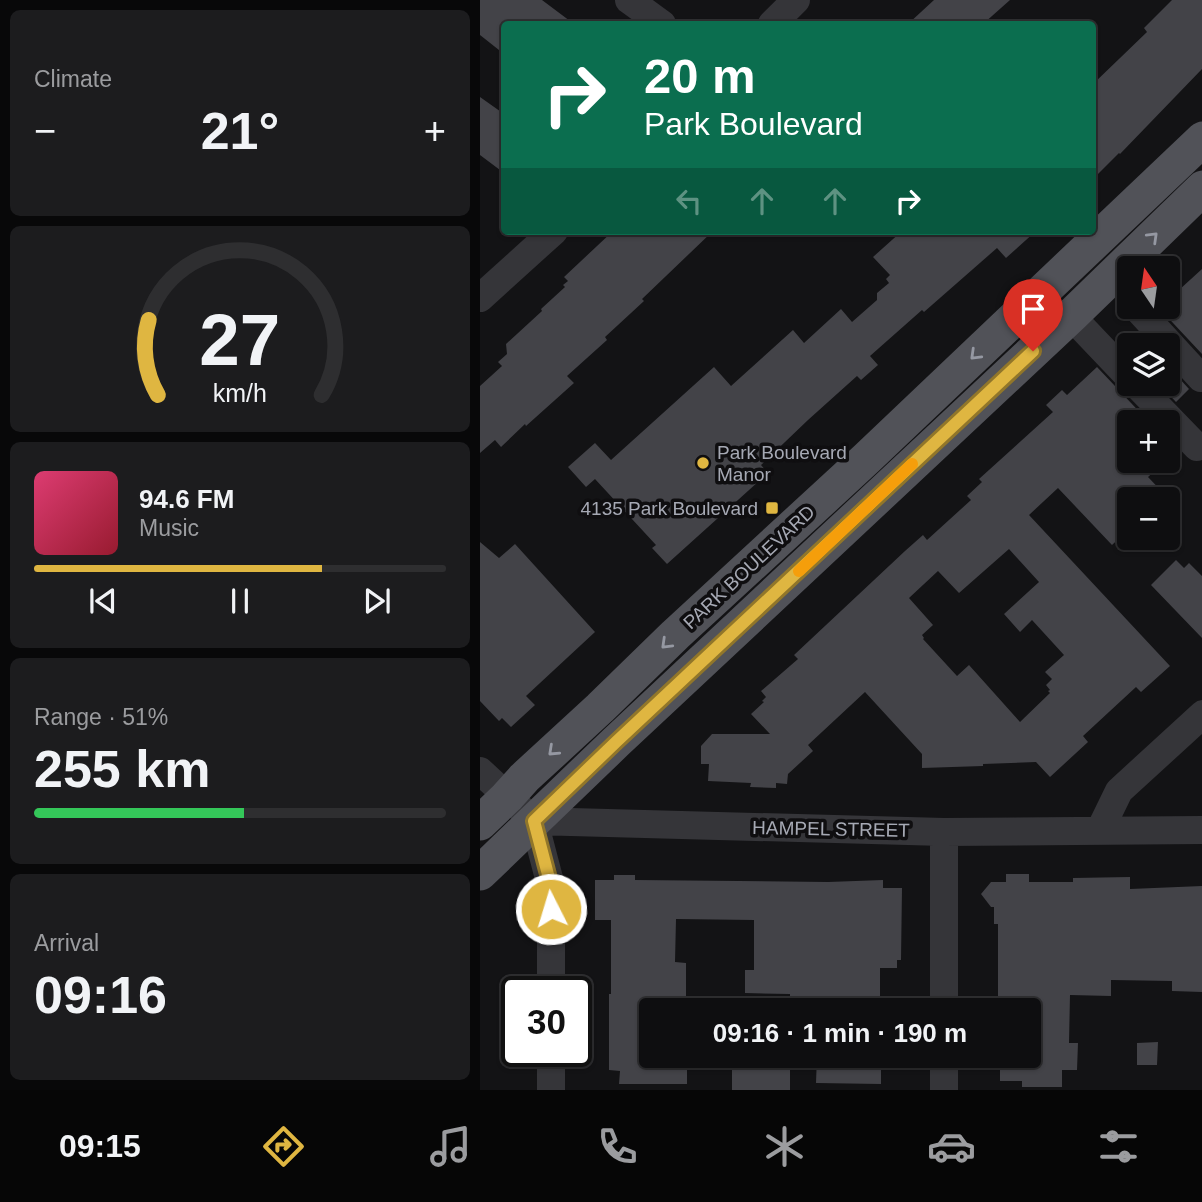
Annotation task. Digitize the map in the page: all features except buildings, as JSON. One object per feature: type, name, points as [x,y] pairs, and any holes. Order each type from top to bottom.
[{"type":"main road","name":"PARK BOULEVARD","points":[[480,822],[1203,139]]},
{"type":"main road","name":"PARK BOULEVARD","points":[[1146,256],[1203,188]]},
{"type":"main road","name":"PARK BOULEVARD","points":[[480,873],[1070,316],[1117,290]]},
{"type":"street","points":[[629,0],[658,21]]},
{"type":"street","points":[[775,21],[796,0]]},
{"type":"street","points":[[480,298],[550,235]]},
{"type":"street","points":[[1070,316],[1117,365]]},
{"type":"street","points":[[1147,319],[1201,378]]},
{"type":"street","points":[[1148,396],[1197,447]]},
{"type":"street","points":[[1100,830],[1119,791],[1203,714]]},
{"type":"street","points":[[480,771],[534,821],[551,886],[551,976]]},
{"type":"street","name":"HAMPEL STREET","points":[[534,821],[944,832],[1203,830]]},
{"type":"street","points":[[944,832],[944,998]]},
{"type":"street","points":[[551,1067],[551,1090]]},
{"type":"street","points":[[944,1068],[944,1090]]},
{"type":"slow traffic","points":[[799,571],[912,464]]},
{"type":"place","name":"Park Boulevard Manor","points":[[703,463]]},
{"type":"place","name":"4135 Park Boulevard","points":[[772,508]]},
{"type":"route","points":[[551,909],[551,886],[534,821],[1033,351]]}]
